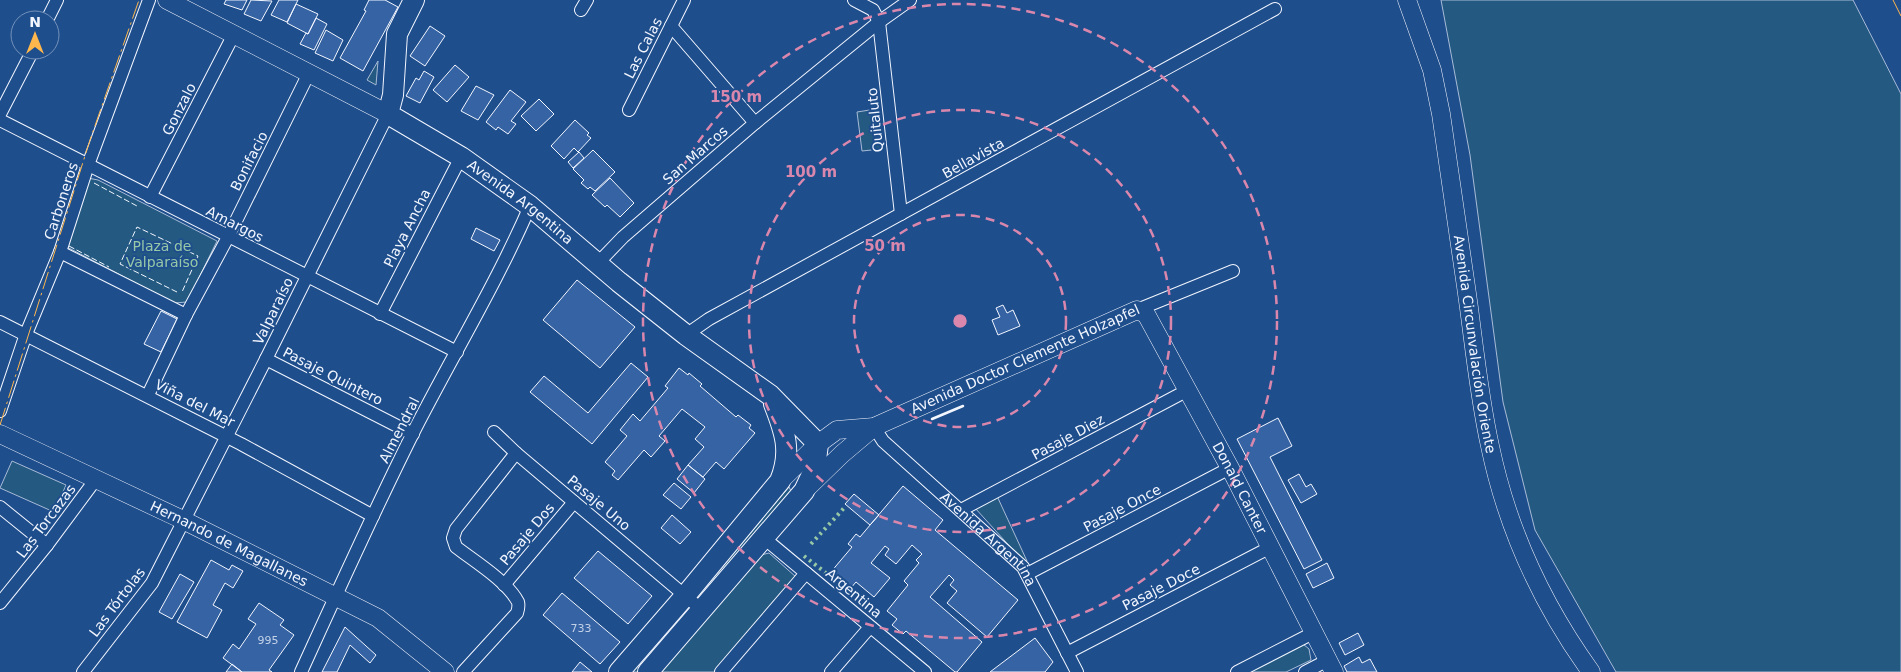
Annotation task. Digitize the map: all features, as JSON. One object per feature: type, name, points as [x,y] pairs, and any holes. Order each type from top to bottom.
[{"type":"main road","points":[[388,114],[394,95],[397,34],[414,0]]},
{"type":"main road","name":"Avenida Argentina","points":[[388,114],[462,157],[530,206],[619,282],[686,335],[770,395]]},
{"type":"main road","points":[[648,672],[804,490],[815,468],[818,444],[770,395]]},
{"type":"main road","points":[[770,395],[787,443],[785,470],[780,481]]},
{"type":"main road","name":"Avenida Doctor Clemente Holzapfel","points":[[619,672],[780,481]]},
{"type":"street","name":"Carboneros","points":[[0,411],[26,334],[60,252],[88,165],[149,0]]},
{"type":"street","name":"Avenida Argentina","points":[[168,0],[388,114]]},
{"type":"street","name":"Las Calas","points":[[629,110],[684,0]]},
{"type":"street","points":[[854,0],[873,10],[879,22]]},
{"type":"street","name":"San Marcos","points":[[598,263],[623,237],[755,124],[879,22],[910,0]]},
{"type":"street","name":"Avenida Circunvalación Oriente","points":[[1407,0],[1432,70],[1441,114],[1484,410],[1497,474],[1506,505],[1529,566],[1559,624],[1590,672]]},
{"type":"street","name":"Bellavista","points":[[686,335],[709,319],[1276,9]]},
{"type":"street","name":"Quitaluto","points":[[879,22],[901,214]]},
{"type":"street","points":[[671,26],[755,124]]},
{"type":"street","name":"Gonzalo","points":[[150,197],[234,34]]},
{"type":"street","points":[[0,114],[28,60]]},
{"type":"street","name":"Bonifacio","points":[[148,395],[186,314],[228,237],[309,73]]},
{"type":"street","name":"Valparaíso","points":[[184,520],[388,114]]},
{"type":"street","name":"Amargos","points":[[0,120],[456,352]]},
{"type":"street","name":"Playa Ancha","points":[[380,314],[462,157]]},
{"type":"street","name":"Almendral","points":[[301,672],[413,434],[530,206]]},
{"type":"street","points":[[60,252],[186,314]]},
{"type":"street","name":"Avenida Doctor Clemente Holzapfel","points":[[780,481],[818,444],[837,430],[874,427],[1137,310],[1233,271]]},
{"type":"street","name":"Donald Canter","points":[[1137,310],[1146,314],[1188,390],[1331,666]]},
{"type":"street","name":"Viña del Mar","points":[[0,322],[148,395],[373,516]]},
{"type":"street","name":"Pasaje Quintero","points":[[266,359],[413,434]]},
{"type":"street","name":"Pasaje Diez","points":[[961,510],[1188,390]]},
{"type":"street","name":"Avenida Argentina","points":[[874,427],[883,441],[1023,567],[1077,672]]},
{"type":"street","points":[[804,490],[874,427]]},
{"type":"street","name":"Pasaje Uno","points":[[494,432],[516,453],[685,596]]},
{"type":"street","name":"Hernando de Magallanes","points":[[0,434],[184,520],[378,618],[445,672]]},
{"type":"street","points":[[463,672],[517,613],[518,602],[504,585],[456,547],[454,538],[456,529],[516,453]]},
{"type":"street","name":"Pasaje Once","points":[[1027,574],[1230,468]]},
{"type":"street","name":"Las Torcazas","points":[[0,603],[47,545],[96,479]]},
{"type":"street","name":"Pasaje Dos","points":[[504,585],[574,502]]},
{"type":"street","points":[[0,506],[47,545]]},
{"type":"street","name":"Las Tórtolas","points":[[83,672],[152,583],[184,520]]},
{"type":"street","name":"Argentina","points":[[764,538],[925,672]]},
{"type":"street","name":"Pasaje Doce","points":[[1067,653],[1269,548]]},
{"type":"street","points":[[721,672],[806,573]]},
{"type":"street","points":[[685,596],[702,610]]},
{"type":"street","points":[[831,672],[870,626]]},
{"type":"street","points":[[1237,672],[1313,633]]},
{"type":"street","points":[[1305,672],[1331,666]]},
{"type":"green space","points":[[1441,0],[1853,0],[1901,94],[1901,672],[1616,672],[1535,530],[1503,402],[1470,155]]},
{"type":"green space","points":[[378,61],[376,85],[367,80]]},
{"type":"green space","points":[[876,109],[881,149],[862,151],[857,112]]},
{"type":"green space","name":"Plaza de Valparaíso","points":[[88,178],[98,180],[217,241],[187,302],[174,303],[65,246]]},
{"type":"green space","points":[[12,461],[66,485],[54,512],[0,488]]},
{"type":"green space","points":[[789,487],[791,491],[701,596],[699,593]]},
{"type":"green space","points":[[997,496],[1027,561],[1024,562],[975,508]]},
{"type":"green space","points":[[769,553],[796,577],[715,672],[658,672],[761,555]]},
{"type":"green space","points":[[683,611],[685,613],[684,617],[637,672],[630,672]]},
{"type":"green space","points":[[1303,644],[1309,649],[1311,660],[1286,672],[1250,672]]},
{"type":"building","points":[[226,0],[247,0],[242,10],[224,4]]},
{"type":"building","points":[[251,0],[272,1],[261,21],[244,14]]},
{"type":"building","points":[[279,0],[298,0],[287,22],[271,15]]},
{"type":"building","points":[[369,0],[385,0],[398,7],[363,71],[340,58],[366,11],[364,10]]},
{"type":"building","points":[[296,4],[318,14],[308,34],[287,23]]},
{"type":"building","points":[[316,18],[327,24],[314,50],[300,44],[306,33],[308,34]]},
{"type":"building","points":[[430,26],[445,36],[425,66],[410,56]]},
{"type":"building","points":[[326,30],[343,40],[333,61],[315,53]]},
{"type":"building","points":[[455,65],[469,77],[447,102],[433,90]]},
{"type":"building","points":[[424,71],[434,77],[420,103],[406,96],[416,78],[419,80]]},
{"type":"building","points":[[476,86],[494,95],[478,120],[461,111]]},
{"type":"building","points":[[510,90],[526,102],[511,121],[516,124],[508,134],[498,127],[496,130],[486,122]]},
{"type":"building","points":[[539,99],[554,114],[536,131],[521,116]]},
{"type":"building","points":[[575,120],[589,133],[587,135],[591,138],[578,152],[574,148],[564,159],[551,146]]},
{"type":"building","points":[[593,150],[615,172],[595,191],[590,187],[588,189],[581,183],[584,180],[573,169]]},
{"type":"building","points":[[579,152],[584,158],[573,168],[568,162]]},
{"type":"building","points":[[610,178],[634,203],[620,217],[592,195]]},
{"type":"building","points":[[476,228],[500,240],[494,251],[471,239]]},
{"type":"building","points":[[577,280],[635,327],[600,368],[543,320]]},
{"type":"building","points":[[1003,305],[1007,313],[1013,310],[1020,326],[998,335],[992,320],[1000,317],[996,308]]},
{"type":"building","points":[[161,311],[177,319],[161,352],[144,344]]},
{"type":"building","points":[[631,363],[648,377],[592,444],[530,392],[544,376],[588,413]]},
{"type":"building","points":[[679,368],[688,375],[689,373],[702,384],[700,386],[736,417],[738,415],[751,425],[749,428],[755,433],[724,469],[716,462],[703,477],[688,465],[704,447],[695,439],[705,427],[682,409],[659,436],[665,441],[651,457],[644,450],[618,480],[612,475],[615,471],[605,462],[627,436],[620,430],[633,414],[640,421],[668,388],[665,386]]},
{"type":"building","points":[[1278,418],[1292,446],[1270,457],[1322,560],[1304,569],[1237,439]]},
{"type":"building","points":[[688,465],[705,479],[694,493],[677,479]]},
{"type":"building","points":[[1299,474],[1306,487],[1311,484],[1317,494],[1301,503],[1288,480]]},
{"type":"building","points":[[674,483],[691,497],[681,509],[663,495]]},
{"type":"building","points":[[903,486],[943,520],[935,530],[1018,600],[987,637],[947,603],[957,591],[950,585],[954,580],[949,575],[930,597],[982,642],[957,672],[906,631],[903,634],[892,625],[897,619],[887,611],[908,585],[904,581],[919,563],[916,560],[922,554],[912,545],[896,564],[885,555],[889,549],[885,546],[871,563],[890,578],[874,597],[856,582],[850,589],[830,573],[852,547],[848,544],[856,534],[860,537]]},
{"type":"building","points":[[854,494],[879,515],[870,525],[845,504]]},
{"type":"building","points":[[672,515],[691,532],[680,544],[661,528]]},
{"type":"building","points":[[598,551],[652,596],[628,624],[574,578]]},
{"type":"building","points":[[211,560],[229,570],[232,565],[243,571],[233,588],[225,583],[213,605],[222,610],[207,638],[177,622]]},
{"type":"building","points":[[1327,563],[1334,578],[1313,588],[1306,574]]},
{"type":"building","points":[[180,574],[194,582],[172,619],[159,612]]},
{"type":"building","points":[[562,593],[620,642],[600,664],[543,615]]},
{"type":"building","points":[[259,603],[284,620],[280,625],[294,635],[269,670],[272,672],[242,672],[223,658],[233,644],[239,649],[256,624],[248,619]]},
{"type":"building","points":[[345,627],[376,655],[370,663],[350,645],[337,672],[322,672]]},
{"type":"building","points":[[1358,633],[1364,645],[1345,655],[1339,643]]},
{"type":"building","points":[[1035,638],[1053,662],[1045,672],[990,672]]},
{"type":"building","points":[[1359,657],[1362,663],[1370,659],[1377,672],[1347,672],[1344,666]]},
{"type":"building","points":[[580,662],[592,672],[572,672]]},
{"type":"building","points":[[232,664],[242,672],[226,672]]},
{"type":"hedge","points":[[811,544],[845,507]]},
{"type":"hedge","points":[[804,556],[826,573]]},
{"type":"fence","points":[[94,183],[137,206]]},
{"type":"fence","points":[[177,292],[120,264],[137,227],[198,256],[182,292]]},
{"type":"fence","points":[[69,246],[109,267]]},
{"type":"wall","points":[[932,419],[963,406]]},
{"type":"power","points":[[0,425],[90,140],[139,0]]},
{"type":"power","points":[[1893,0],[1901,16]]}]
